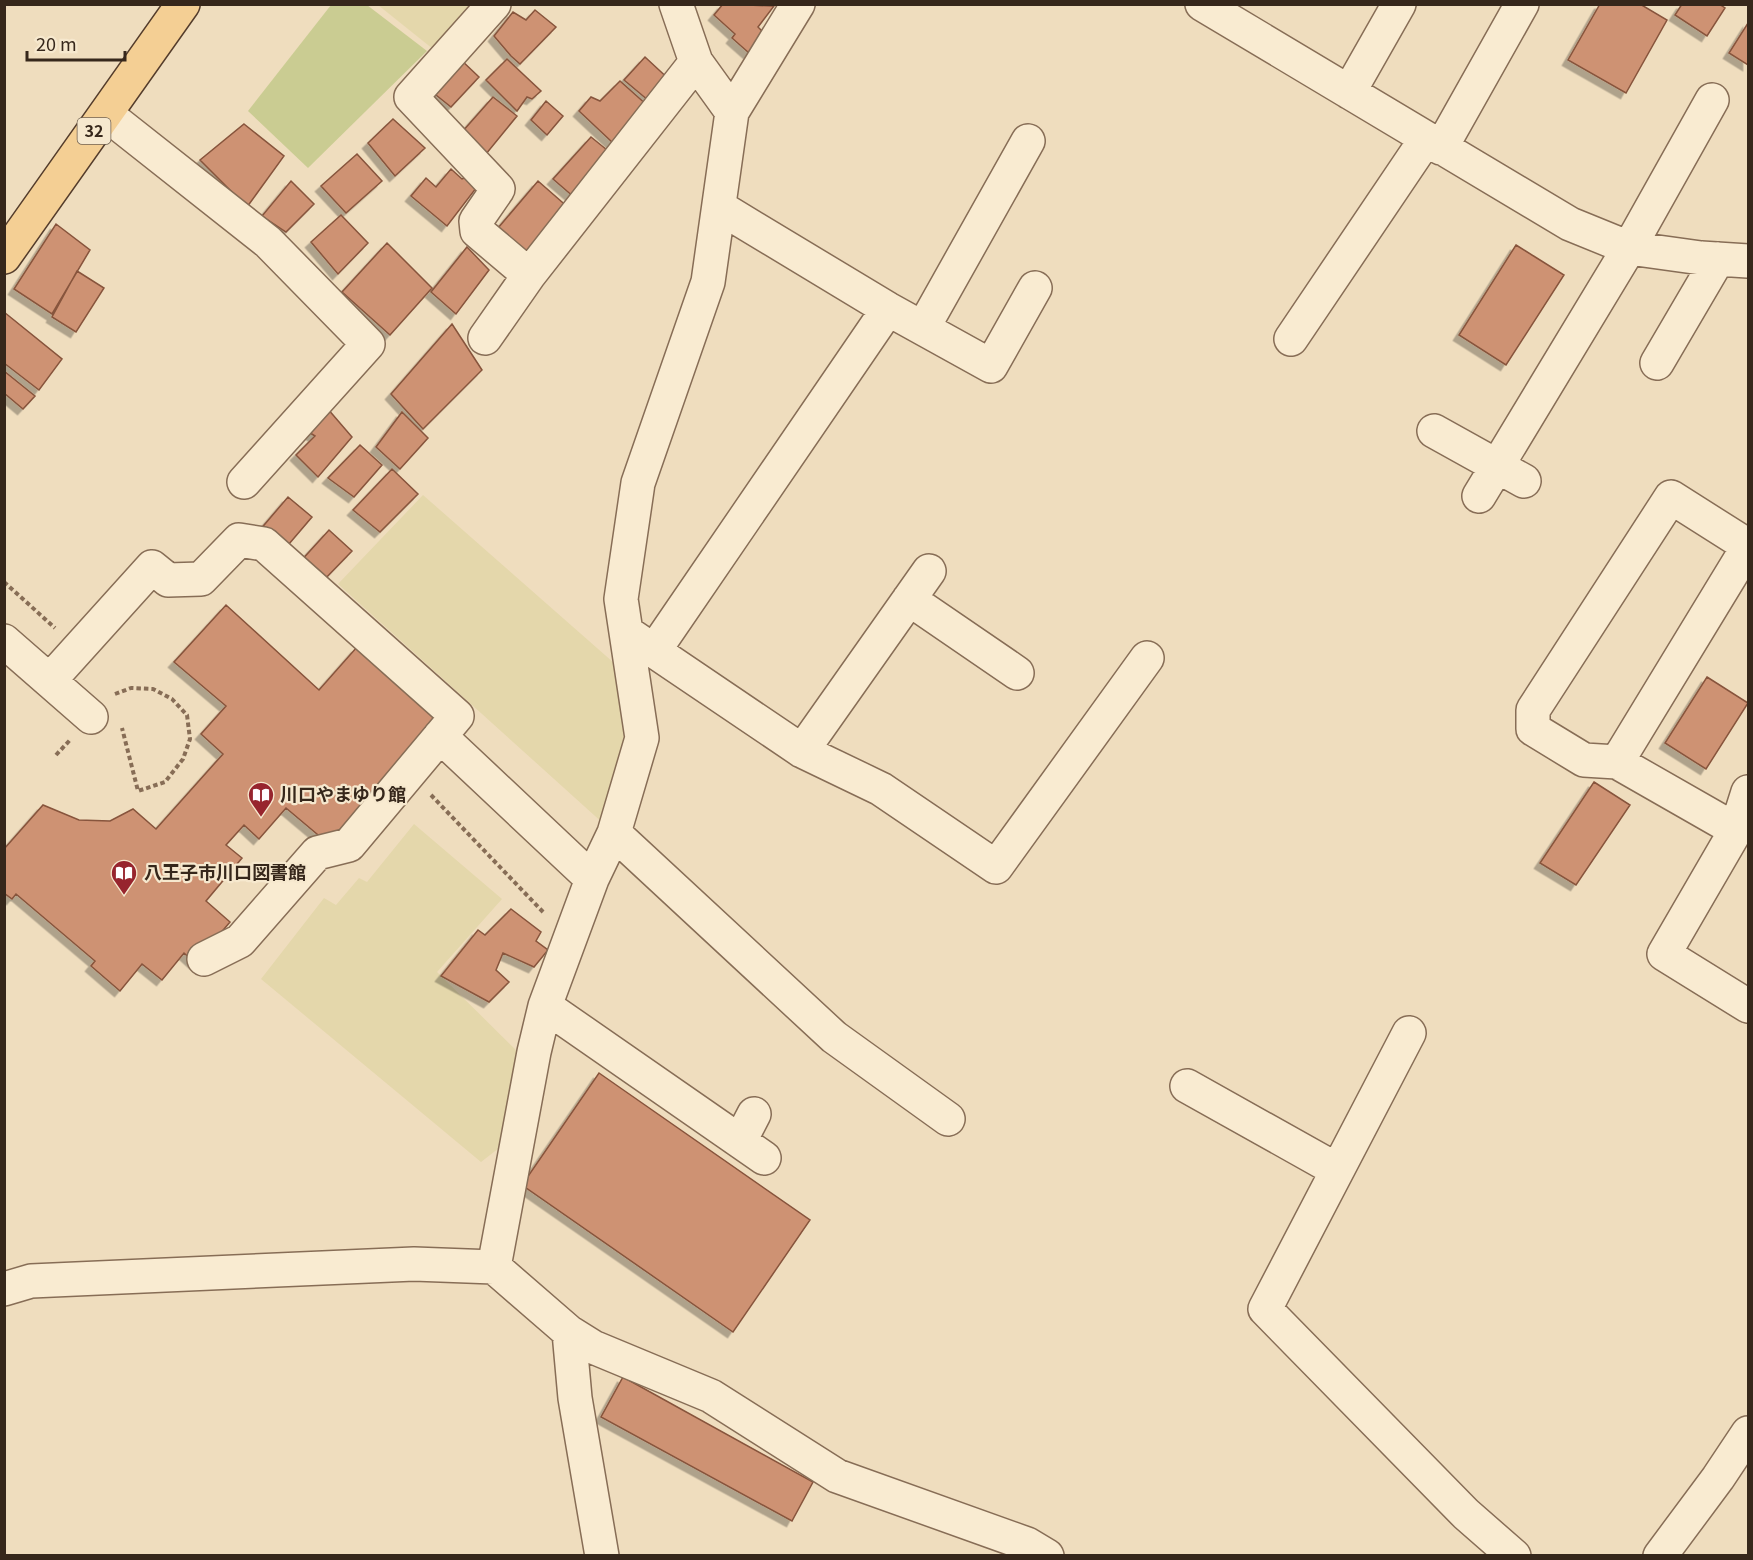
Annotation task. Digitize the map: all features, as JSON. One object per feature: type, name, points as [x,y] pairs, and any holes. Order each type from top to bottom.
[{"type":"main road","name":"32","points":[[4,256],[183,4]]},
{"type":"street","points":[[494,4],[411,97],[498,189],[476,221],[477,231],[529,275]]},
{"type":"street","points":[[676,4],[696,62],[732,112]]},
{"type":"street","points":[[494,1267],[534,1052],[545,1006],[592,879],[614,832],[642,738],[621,599],[638,483],[708,282],[732,112],[798,4]]},
{"type":"street","points":[[1202,4],[1570,224],[1629,248],[1733,260]]},
{"type":"street","points":[[1349,92],[1399,4]]},
{"type":"street","points":[[1291,339],[1433,143],[1522,4]]},
{"type":"street","points":[[485,338],[529,275],[696,62]]},
{"type":"street","points":[[1479,496],[1511,473],[1629,248],[1712,100]]},
{"type":"street","points":[[106,114],[268,242],[368,344],[244,482]]},
{"type":"street","points":[[923,328],[1028,141]]},
{"type":"street","points":[[719,207],[888,309],[991,366],[1035,288]]},
{"type":"street","points":[[1657,363],[1733,260]]},
{"type":"street","points":[[654,651],[888,309]]},
{"type":"street","points":[[1434,431],[1511,473]]},
{"type":"street","points":[[1617,762],[1743,555],[1742,542],[1671,497],[1533,710],[1533,729],[1584,760],[1617,762],[1736,830]]},
{"type":"street","points":[[50,681],[152,567],[168,580],[201,579],[239,540],[264,544],[457,716],[349,845],[317,853],[240,940],[204,959]]},
{"type":"street","points":[[802,751],[929,571]]},
{"type":"street","points":[[909,599],[1017,673]]},
{"type":"street","points":[[626,632],[802,751],[880,789],[996,867],[1147,658]]},
{"type":"street","points":[[4,641],[91,717]]},
{"type":"street","points":[[440,736],[592,879]]},
{"type":"street","points":[[1749,792],[1736,830],[1664,954],[1749,1006]]},
{"type":"street","points":[[614,832],[834,1036],[948,1119]]},
{"type":"street","points":[[545,1006],[753,1137]]},
{"type":"street","points":[[1409,1033],[1265,1309],[1466,1514],[1514,1556]]},
{"type":"street","points":[[1186,1086],[1337,1170]]},
{"type":"street","points":[[4,1289],[31,1281],[414,1264],[494,1267],[569,1332],[593,1347],[711,1396],[837,1476],[1031,1552]]},
{"type":"street","points":[[569,1332],[575,1398],[602,1556]]},
{"type":"street","points":[[1660,1556],[1719,1478],[1749,1433]]},
{"type":"path","points":[[114,695],[130,688],[153,689],[172,699],[187,715],[190,740],[183,759],[165,782],[138,791],[122,727]]},
{"type":"path","points":[[410,773],[569,939]]},
{"type":"shaded area","points":[[378,5],[474,5],[433,49]]},
{"type":"shaded area","points":[[423,495],[622,670],[632,738],[605,825],[338,584]]},
{"type":"shaded area","points":[[414,824],[502,899],[437,972],[521,1055],[512,1138],[481,1162],[261,979],[324,898],[336,905],[359,878],[367,882]]},
{"type":"green space","points":[[331,5],[367,5],[427,51],[308,168],[248,111]]},
{"type":"building","points":[[723,4],[774,6],[758,27],[764,33],[749,53],[732,38],[735,34],[714,15]]},
{"type":"building","points":[[1600,4],[1640,4],[1667,20],[1626,93],[1568,60]]},
{"type":"building","points":[[1682,4],[1719,4],[1725,8],[1707,36],[1675,15]]},
{"type":"building","points":[[535,10],[556,27],[520,64],[494,36],[513,12],[526,20]]},
{"type":"building","points":[[1748,23],[1748,65],[1729,53]]},
{"type":"building","points":[[645,57],[673,83],[655,106],[624,80]]},
{"type":"building","points":[[459,58],[479,77],[451,107],[431,91]]},
{"type":"building","points":[[507,59],[541,91],[532,99],[527,97],[517,111],[486,80]]},
{"type":"building","points":[[620,81],[648,106],[613,143],[579,111],[591,97],[600,101]]},
{"type":"building","points":[[493,97],[517,116],[486,154],[462,132]]},
{"type":"building","points":[[546,101],[563,116],[547,135],[531,120]]},
{"type":"building","points":[[393,119],[425,148],[395,176],[368,143]]},
{"type":"building","points":[[244,124],[284,156],[247,207],[200,160]]},
{"type":"building","points":[[591,137],[612,154],[575,198],[553,179]]},
{"type":"building","points":[[357,154],[382,181],[346,213],[321,186]]},
{"type":"building","points":[[451,169],[462,179],[470,176],[480,183],[447,226],[411,196],[426,178],[436,187]]},
{"type":"building","points":[[291,181],[314,204],[286,232],[262,216]]},
{"type":"building","points":[[538,181],[570,209],[526,257],[498,228]]},
{"type":"building","points":[[341,215],[368,243],[338,274],[311,242]]},
{"type":"building","points":[[56,224],[90,250],[52,314],[14,289]]},
{"type":"building","points":[[387,243],[432,288],[390,335],[342,292]]},
{"type":"building","points":[[1516,245],[1564,275],[1506,365],[1459,335]]},
{"type":"building","points":[[467,247],[489,270],[456,314],[431,292]]},
{"type":"building","points":[[77,271],[104,288],[76,332],[52,317]]},
{"type":"building","points":[[4,312],[62,359],[39,390],[4,363]]},
{"type":"building","points":[[452,324],[482,370],[423,429],[391,394]]},
{"type":"building","points":[[4,371],[35,396],[23,409],[4,393]]},
{"type":"building","points":[[327,408],[352,437],[318,477],[296,455],[315,436],[307,431]]},
{"type":"building","points":[[402,412],[428,438],[400,469],[376,447]]},
{"type":"building","points":[[360,445],[382,465],[354,497],[328,478]]},
{"type":"building","points":[[392,469],[418,494],[380,532],[353,510]]},
{"type":"building","points":[[288,497],[312,517],[283,551],[259,531]]},
{"type":"building","points":[[329,530],[352,551],[322,582],[299,563]]},
{"type":"building","points":[[226,605],[319,690],[357,647],[435,717],[330,845],[286,808],[259,839],[244,825],[226,845],[242,858],[206,901],[230,922],[195,963],[184,953],[162,980],[142,964],[120,991],[91,966],[95,961],[16,894],[12,899],[4,893],[4,849],[43,805],[79,820],[110,821],[133,809],[156,829],[223,754],[201,734],[226,706],[174,662]]},
{"type":"building","points":[[1707,677],[1748,703],[1706,769],[1665,743]]},
{"type":"building","points":[[1594,782],[1630,805],[1576,885],[1540,863]]},
{"type":"building","points":[[511,909],[541,932],[536,941],[548,950],[534,967],[503,953],[496,970],[509,982],[489,1002],[441,976],[478,930],[485,935]]},
{"type":"building","points":[[599,1073],[810,1220],[733,1332],[522,1185]]},
{"type":"building","points":[[623,1377],[813,1482],[792,1521],[601,1417]]},
{"type":"place","name":"川口やまゆり館","points":[[261,818]]},
{"type":"place","name":"八王子市川口図書館","points":[[124,896]]}]
